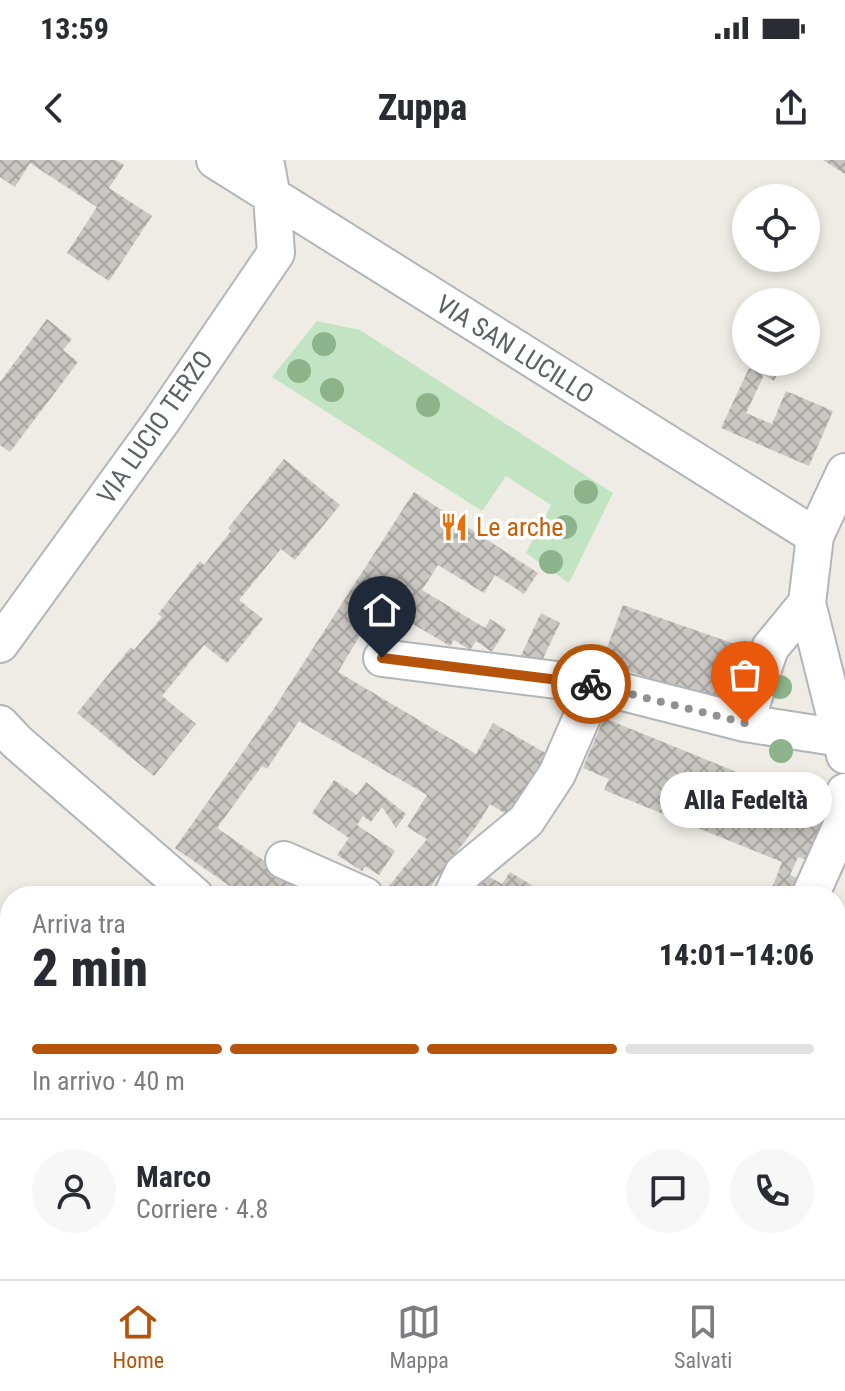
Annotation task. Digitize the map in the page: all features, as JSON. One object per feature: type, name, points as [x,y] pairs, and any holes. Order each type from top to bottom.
[{"type":"street","name":"VIA SAN LUCILLO","points":[[215,160],[815,536]]},
{"type":"street","name":"VIA LUCIO TERZO","points":[[0,644],[163,419],[276,253],[272,197],[265,160]]},
{"type":"street","points":[[382,658],[596,685],[843,746],[807,603],[815,536],[845,472]]},
{"type":"street","points":[[745,723],[770,648],[807,603]]},
{"type":"street","points":[[457,886],[463,873],[526,821],[557,774],[596,685]]},
{"type":"street","points":[[0,724],[183,886]]},
{"type":"street","points":[[814,886],[844,820],[845,792]]},
{"type":"street","points":[[284,860],[342,886]]},
{"type":"green space","points":[[317,321],[360,330],[613,493],[569,583],[526,553],[551,505],[506,476],[482,511],[272,377]]},
{"type":"building","points":[[0,160],[116,160],[124,165],[109,188],[152,216],[109,281],[67,253],[97,207],[30,163],[15,187],[0,177]]},
{"type":"building","points":[[823,160],[845,160],[845,174]]},
{"type":"building","points":[[47,319],[72,339],[63,350],[78,362],[10,452],[0,445],[0,382]]},
{"type":"building","points":[[745,376],[764,376],[746,413],[772,424],[786,391],[833,411],[809,466],[721,428]]},
{"type":"building","points":[[284,459],[340,505],[295,560],[281,549],[239,600],[263,619],[227,663],[204,645],[162,696],[196,724],[154,776],[77,713],[131,647],[134,650],[162,617],[158,614],[200,561],[204,565],[231,531],[228,528]]},
{"type":"building","points":[[414,492],[538,573],[524,594],[495,575],[484,593],[438,565],[422,590],[485,628],[490,619],[506,629],[492,652],[476,641],[470,650],[454,640],[450,646],[379,604],[338,672],[476,754],[493,723],[549,755],[514,819],[490,804],[431,886],[389,886],[427,839],[407,827],[427,795],[299,721],[267,769],[262,766],[217,828],[301,886],[230,886],[175,848],[275,707]]},
{"type":"building","points":[[623,605],[758,652],[736,717],[667,685],[602,661]]},
{"type":"building","points":[[541,613],[560,623],[537,671],[518,662]]},
{"type":"building","points":[[604,718],[820,806],[825,815],[807,860],[798,857],[790,875],[800,879],[798,886],[773,886],[782,862],[604,790],[609,779],[583,768]]},
{"type":"building","points":[[334,780],[357,795],[366,782],[406,814],[396,828],[382,807],[371,822],[363,816],[357,825],[395,851],[379,875],[365,866],[362,871],[337,855],[349,838],[312,813]]},
{"type":"building","points":[[480,872],[502,884],[510,872],[533,886],[471,886]]},
{"type":"way so far","points":[[591,684],[745,723]]},
{"type":"place","name":"Le arche","points":[[454,527]]},
{"type":"place","name":"Alla Fedeltà","points":[[745,723]]},
{"type":"route","points":[[382,658],[591,684]]}]
